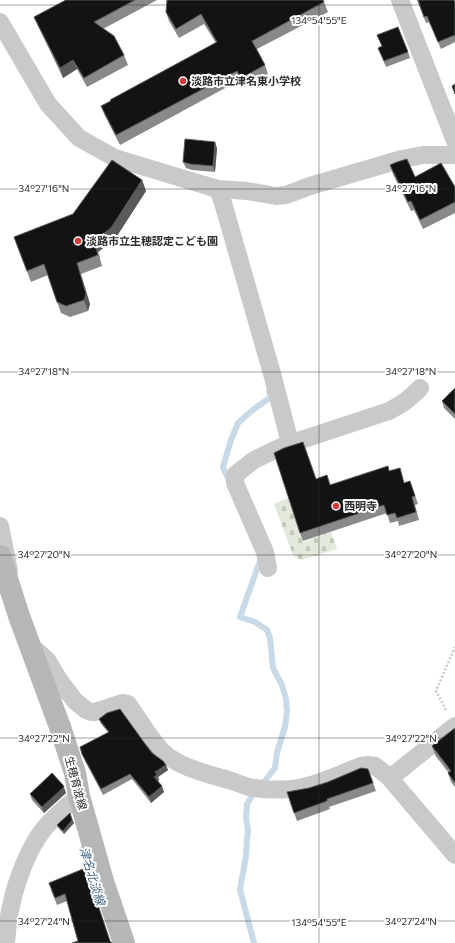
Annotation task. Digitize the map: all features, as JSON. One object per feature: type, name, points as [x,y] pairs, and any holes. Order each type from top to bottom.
[{"type":"main road","name":"生穂育波線","points":[[0,556],[29,644],[60,727],[75,773],[103,881],[124,943]]},
{"type":"street","points":[[400,0],[455,141]]},
{"type":"street","points":[[0,22],[48,104],[79,138],[115,158],[191,182],[218,189],[247,191],[276,196],[286,195],[310,186],[402,159],[423,155],[455,155]]},
{"type":"street","points":[[218,189],[273,377],[290,443]]},
{"type":"street","points":[[268,568],[265,552],[235,483],[236,474],[254,460],[290,443],[389,411],[401,405],[420,388]]},
{"type":"street","points":[[0,526],[9,569],[10,588]]},
{"type":"street","points":[[29,644],[47,660],[59,680],[75,701],[86,710],[95,712],[122,703],[128,704],[162,751],[171,759],[206,774],[250,787],[266,789],[293,789],[314,784],[361,766],[374,766],[390,778],[455,855]]},
{"type":"street","points":[[390,778],[451,718]]},
{"type":"street","points":[[6,943],[11,907],[15,892],[28,856],[35,842],[43,829],[80,796]]},
{"type":"path","points":[[451,718],[436,691],[455,647]]},
{"type":"green space","points":[[288,498],[303,542],[331,532],[337,549],[302,560],[293,555],[274,504]]},
{"type":"building","points":[[66,0],[135,0],[94,22],[114,36],[124,55],[84,78],[73,60],[60,68],[34,17]]},
{"type":"building","points":[[167,0],[323,0],[324,2],[252,41],[265,65],[241,78],[237,71],[116,135],[101,106],[217,42],[201,14],[176,29],[166,12]]},
{"type":"building","points":[[418,0],[454,0],[455,35],[438,42],[427,16],[424,17]]},
{"type":"building","points":[[398,27],[408,52],[384,61],[378,48],[382,46],[377,35]]},
{"type":"building","points":[[455,84],[455,94],[452,86]]},
{"type":"building","points":[[185,139],[215,142],[213,166],[183,162]]},
{"type":"building","points":[[407,159],[415,177],[441,163],[455,187],[455,202],[420,220],[411,201],[408,202],[390,165]]},
{"type":"building","name":"淡路市立生穂認定こども園","points":[[112,160],[142,180],[111,228],[94,241],[98,255],[77,263],[86,294],[84,300],[66,306],[57,302],[44,264],[27,271],[14,237],[73,214]]},
{"type":"building","points":[[455,388],[455,414],[442,401]]},
{"type":"building","points":[[303,442],[316,479],[327,475],[330,485],[388,466],[389,471],[400,468],[404,483],[410,481],[415,496],[412,497],[416,512],[397,518],[395,513],[387,515],[384,505],[300,533],[274,453]]},
{"type":"building","points":[[120,709],[152,753],[166,765],[155,772],[157,775],[154,777],[162,786],[149,797],[130,774],[101,789],[82,754],[80,747],[109,732],[99,719],[107,713]]},
{"type":"building","points":[[455,728],[455,783],[448,773],[451,771],[432,746]]},
{"type":"building","points":[[361,768],[368,769],[373,783],[327,799],[327,801],[294,813],[287,792],[309,788],[328,782]]},
{"type":"building","points":[[52,773],[64,787],[42,807],[30,794]]},
{"type":"building","points":[[70,813],[72,820],[63,831],[57,825]]},
{"type":"building","points":[[83,869],[112,943],[72,943],[78,941],[65,894],[55,898],[49,883]]},
{"type":"waterway","points":[[230,483],[223,467],[238,423],[271,397],[269,391]]},
{"type":"waterway","points":[[261,558],[240,617],[255,622],[267,630],[270,638],[273,668],[282,685],[286,699],[287,711],[285,727],[277,752],[275,768],[261,786]]},
{"type":"waterway","points":[[254,943],[240,890],[246,856],[248,830],[246,818],[247,804],[255,791]]},
{"type":"waterway","name":"津名北淡線","points":[[83,849],[86,865],[93,886]]},
{"type":"place","name":"淡路市立津名東小学校","points":[[183,81]]},
{"type":"place","name":"淡路市立生穂認定こども園","points":[[78,241]]},
{"type":"place","name":"西明寺","points":[[336,506]]}]
